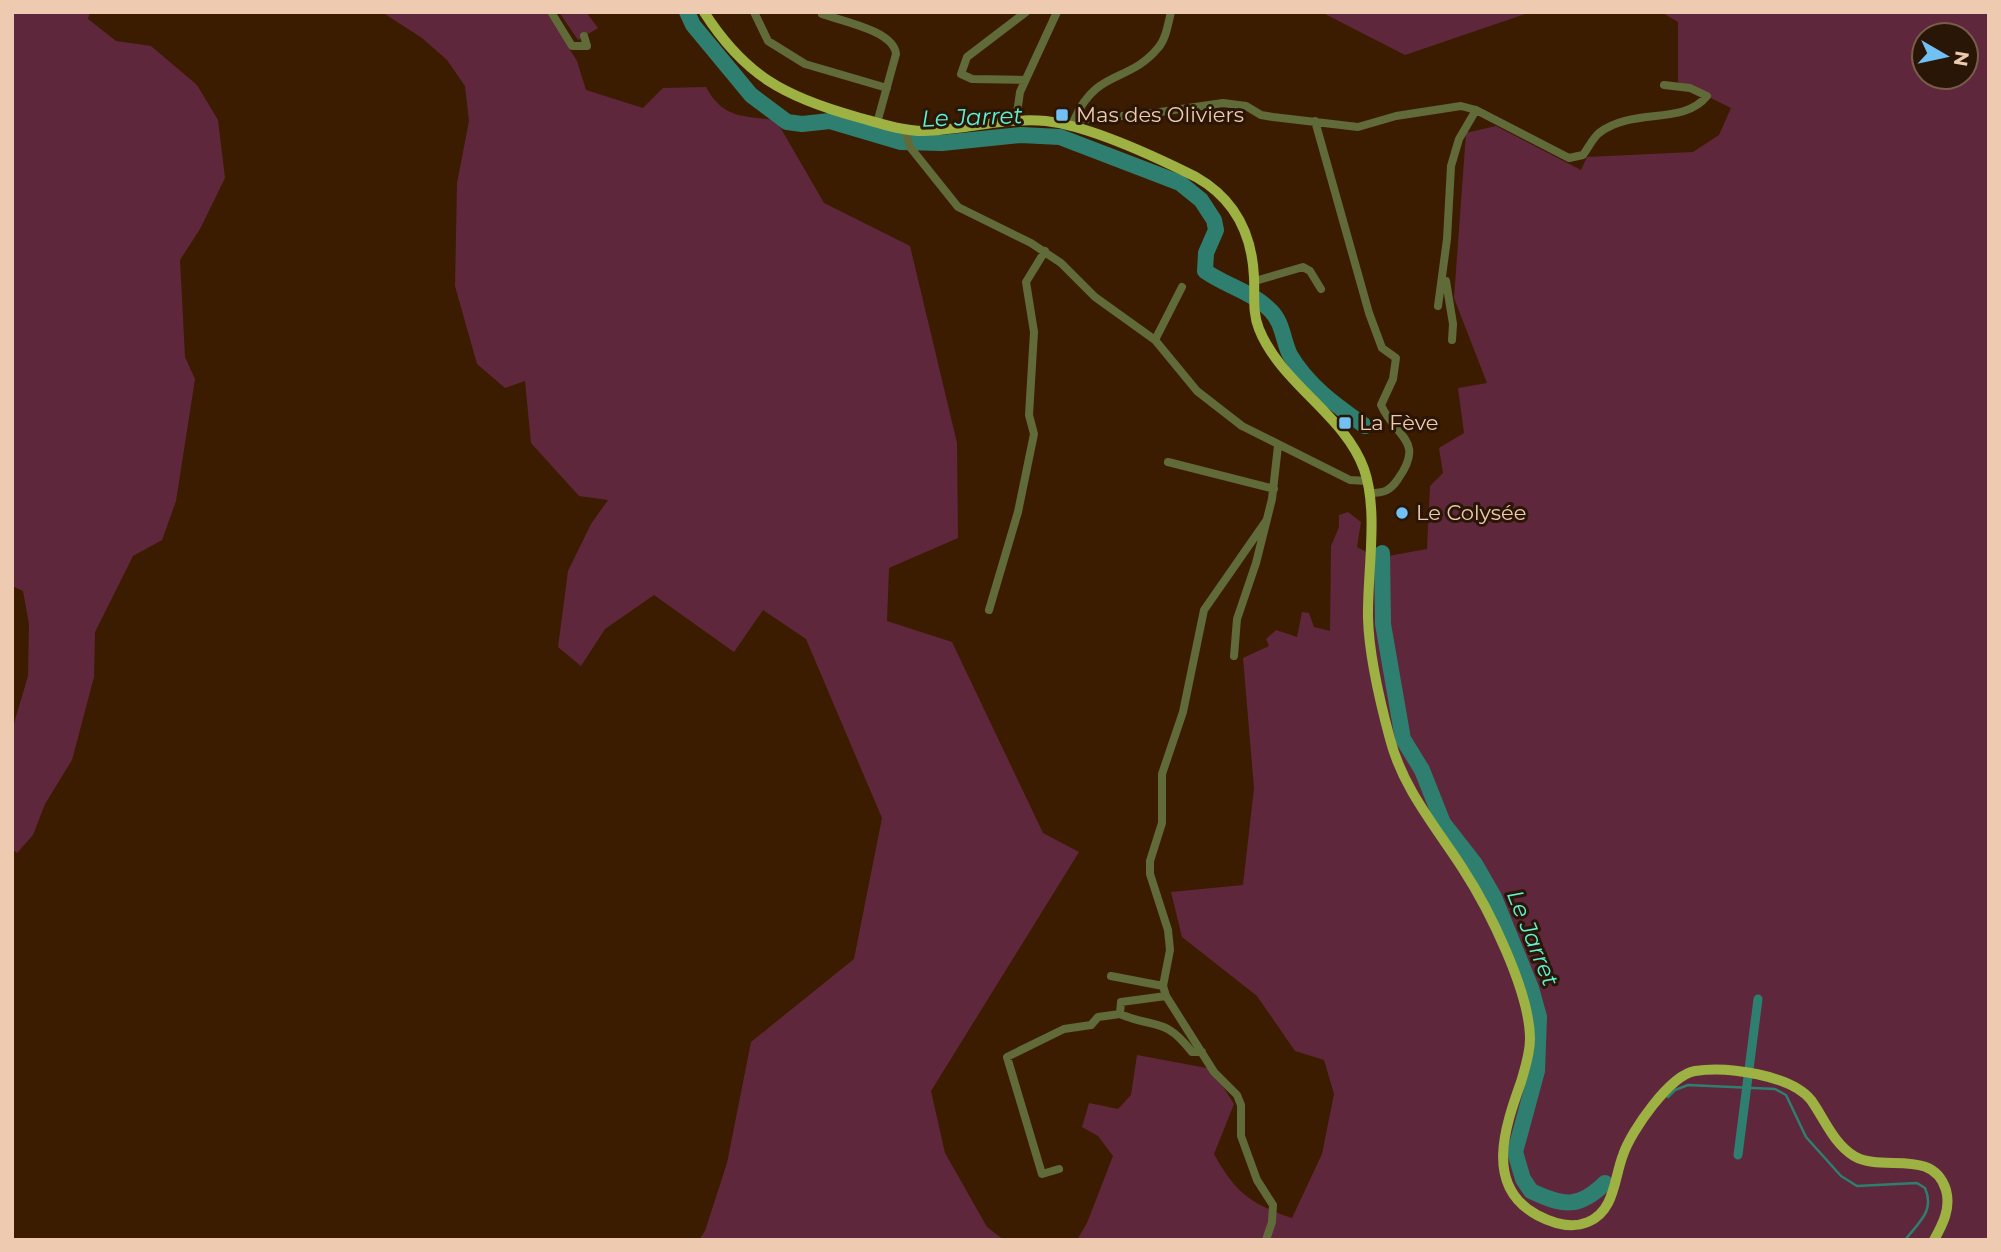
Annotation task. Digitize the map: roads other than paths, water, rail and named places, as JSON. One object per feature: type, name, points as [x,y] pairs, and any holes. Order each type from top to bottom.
[{"type":"main road","points":[[704,12],[741,62],[788,95],[906,133],[1016,120],[1073,123],[1183,170],[1212,186],[1234,208],[1247,233],[1257,326],[1270,350],[1348,441],[1367,481],[1370,494],[1369,628],[1389,737],[1408,784],[1478,894],[1527,1008],[1531,1044],[1504,1133],[1502,1152],[1508,1185],[1516,1200],[1528,1210],[1560,1224],[1589,1222],[1609,1203],[1629,1141],[1668,1089],[1682,1075],[1693,1071],[1720,1070],[1794,1084],[1804,1093],[1834,1137],[1853,1156],[1866,1161],[1922,1165],[1934,1171],[1947,1194],[1944,1222],[1934,1240]]},
{"type":"street","points":[[551,12],[572,46],[587,46],[584,36]]},
{"type":"street","points":[[754,12],[768,41],[805,64],[887,88]]},
{"type":"street","points":[[1025,80],[972,79],[961,74],[967,57],[1026,12]]},
{"type":"street","points":[[1016,120],[1025,80],[1057,12]]},
{"type":"street","points":[[1073,123],[1084,99],[1099,85],[1129,72],[1160,46],[1171,12]]},
{"type":"street","points":[[822,14],[884,36],[893,44],[896,54],[877,123]]},
{"type":"street","points":[[1073,123],[1223,103],[1246,106],[1261,115],[1358,127],[1396,116],[1461,106],[1476,110],[1569,158],[1583,155],[1598,134],[1620,121],[1648,114],[1678,114],[1699,107],[1707,96],[1690,88],[1664,85]]},
{"type":"street","points":[[1438,306],[1444,268],[1451,166],[1459,139],[1476,110]]},
{"type":"street","points":[[1315,121],[1369,313],[1382,348],[1396,358],[1393,379],[1381,405],[1409,444],[1408,462],[1400,476],[1384,493],[1370,494]]},
{"type":"street","points":[[906,133],[910,146],[958,207],[1045,251],[1095,296],[1155,340],[1197,391],[1242,426],[1350,480],[1367,481]]},
{"type":"street","points":[[989,610],[1018,512],[1034,435],[1029,415],[1034,332],[1026,282],[1045,251]]},
{"type":"street","points":[[1254,286],[1303,267],[1310,271],[1321,289]]},
{"type":"street","points":[[1444,268],[1453,324],[1452,340]]},
{"type":"street","points":[[1155,340],[1182,286]]},
{"type":"street","points":[[1234,656],[1237,619],[1256,563],[1274,489],[1278,446]]},
{"type":"street","points":[[1168,462],[1274,489]]},
{"type":"street","points":[[1266,521],[1210,596],[1204,610],[1183,712],[1162,774],[1161,824],[1150,861],[1150,874],[1170,942],[1163,986],[1166,996],[1214,1072],[1237,1095],[1241,1105],[1241,1136],[1244,1146],[1257,1180],[1273,1205],[1272,1222],[1266,1240]]},
{"type":"street","points":[[1111,976],[1163,986]]},
{"type":"street","points":[[1120,1014],[1121,1002],[1166,996]]},
{"type":"street","points":[[1059,1169],[1042,1174],[1007,1058],[1064,1029],[1090,1025],[1098,1017],[1120,1014],[1164,1025],[1178,1034],[1192,1052],[1202,1052]]},
{"type":"waterway","name":"Le Jarret","points":[[687,12],[693,25],[751,95],[787,122],[802,124],[830,121],[901,142],[942,143],[1021,135],[1060,137],[1180,183],[1201,200],[1214,220],[1216,230],[1206,253],[1205,271],[1264,304],[1275,316],[1290,355],[1305,376],[1334,403],[1365,426]]},
{"type":"waterway","name":"Le Jarret","points":[[1382,553],[1383,624],[1403,739],[1422,770],[1443,823],[1475,864],[1494,897],[1531,988],[1539,1017],[1537,1071],[1515,1152],[1523,1179],[1531,1191],[1562,1202],[1579,1201],[1605,1183]]},
{"type":"waterway","points":[[1738,1155],[1758,999]]},
{"type":"waterway","name":"Le Jarret","points":[[1668,1097],[1675,1090],[1688,1085],[1775,1089],[1786,1095],[1806,1137],[1841,1176],[1857,1186],[1917,1183],[1925,1188],[1928,1196],[1927,1210],[1905,1240]]},
{"type":"place","name":"Mas des Oliviers","points":[[1062,115]]},
{"type":"place","name":"La Fève","points":[[1345,423]]},
{"type":"place","name":"Le Colysée","points":[[1402,513]]}]
